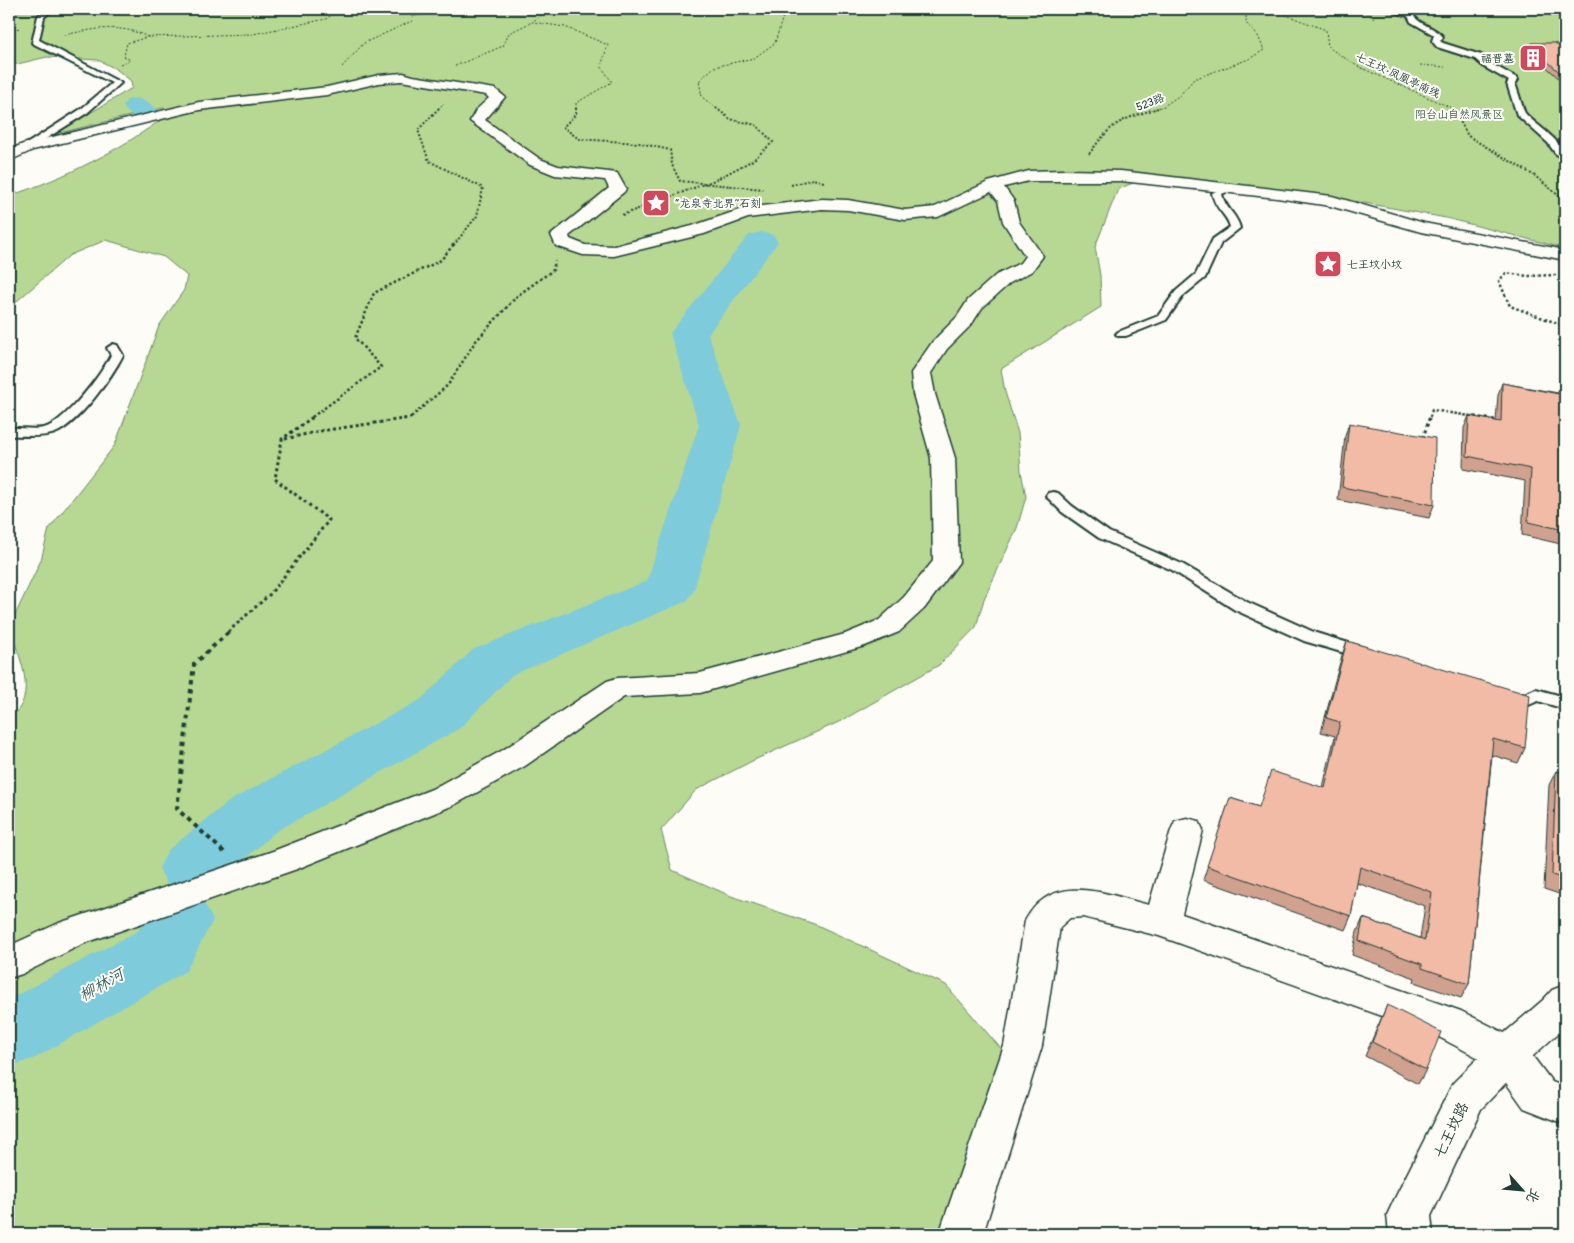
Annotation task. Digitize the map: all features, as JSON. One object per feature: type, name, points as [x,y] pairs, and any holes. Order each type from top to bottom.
[{"type":"street","points":[[9,156],[28,147],[199,106],[316,92],[379,79],[403,77],[416,81],[490,92],[498,97],[481,113],[477,121],[535,162],[555,170],[611,176],[618,189],[560,235],[562,242],[583,250],[614,251],[698,230],[745,213],[783,208],[822,204],[848,205],[905,215],[938,212],[994,185],[1029,176],[1063,174],[1122,176],[1332,201],[1421,227],[1559,255]]},
{"type":"street","points":[[9,962],[72,933],[247,873],[443,797],[514,758],[618,688],[700,683],[855,640],[889,626],[908,608],[946,562],[943,458],[924,394],[921,373],[940,345],[964,321],[976,304],[1003,279],[1026,267],[1034,256],[1011,222],[1006,201],[994,185]]},
{"type":"street","points":[[1162,922],[1187,830]]},
{"type":"street","points":[[961,1234],[1023,1046],[1043,921],[1061,904],[1083,903],[1162,922],[1448,1023],[1508,1054],[1538,1095],[1565,1106]]},
{"type":"street","name":"七王坟路","points":[[1412,1234],[1409,1215],[1467,1096],[1508,1054],[1556,1012],[1565,1001]]},
{"type":"lane","points":[[28,147],[84,111],[117,83],[35,41],[42,16],[51,9]]},
{"type":"lane","points":[[1390,9],[1411,15],[1413,21],[1439,37],[1436,42],[1440,45],[1478,57],[1487,65],[1514,80],[1512,84],[1520,113],[1565,156]]},
{"type":"lane","points":[[1122,334],[1162,318],[1180,293],[1201,276],[1217,241],[1235,228],[1233,218],[1225,213],[1218,204],[1217,192],[1230,188]]},
{"type":"lane","points":[[9,432],[50,430],[70,416],[112,368],[117,355],[113,348]]},
{"type":"lane","points":[[1053,496],[1067,509],[1104,535],[1177,567],[1240,606],[1310,637],[1384,660]]},
{"type":"lane","points":[[1495,693],[1522,702],[1536,695],[1565,703]]},
{"type":"path","points":[[9,16],[18,11],[32,9]]},
{"type":"path","points":[[92,70],[130,60],[124,56],[127,43],[148,37],[253,34],[326,19],[340,9]]},
{"type":"path","points":[[316,92],[339,71],[364,42],[400,28],[412,21],[414,9]]},
{"type":"path","points":[[413,16],[469,9]]},
{"type":"path","points":[[507,9],[537,9],[546,12],[588,9]]},
{"type":"path","name":"523路","points":[[1063,174],[1079,168],[1106,130],[1119,121],[1164,106],[1180,95],[1194,79],[1248,59],[1264,50],[1258,36],[1246,23],[1246,9]]},
{"type":"path","name":"七王坟·凤凰亭南线","points":[[1270,9],[1326,30],[1328,47],[1357,66],[1453,108],[1468,136],[1535,176],[1565,201]]},
{"type":"path","points":[[1510,9],[1532,11],[1565,18]]},
{"type":"path","points":[[416,81],[436,75],[503,46],[509,33],[532,22],[546,12]]},
{"type":"path","points":[[532,22],[565,27],[608,45],[601,66],[612,82],[576,103],[576,114],[563,127],[579,139],[638,143],[670,150],[672,165],[680,181]]},
{"type":"path","points":[[36,38],[45,39],[120,27],[138,30],[148,37]]},
{"type":"path","points":[[247,873],[177,808],[194,664],[270,594],[329,520],[275,479],[282,439],[381,366],[355,338],[374,293],[441,260],[477,216],[483,188],[429,161],[418,130],[446,101],[446,85]]},
{"type":"path","points":[[1559,255],[1560,274],[1528,276],[1506,273],[1499,281],[1510,306],[1565,326]]},
{"type":"path","points":[[1422,444],[1432,410],[1504,421]]},
{"type":"green space","name":"阳台山自然风景区","points":[[9,9],[1565,9],[1565,254],[1561,254],[1563,248],[1446,218],[1365,203],[1274,190],[1143,179],[1118,189],[1095,247],[1100,275],[1101,307],[1001,369],[1005,392],[1018,433],[1021,471],[1026,497],[1017,528],[984,599],[976,627],[939,665],[841,721],[752,761],[696,790],[661,830],[672,870],[731,896],[817,925],[946,985],[1002,1050],[999,1128],[964,1234],[9,1234],[9,718],[18,709],[23,699],[25,688],[22,663],[9,628],[41,560],[49,529],[115,445],[159,326],[184,290],[187,276],[164,257],[106,240],[70,255],[9,308],[9,196],[73,171],[113,151],[170,113],[168,109],[163,108],[55,134],[132,88],[131,81],[116,69],[98,60],[47,57],[9,66]]},
{"type":"building","points":[[1532,43],[1555,43],[1565,50],[1565,77],[1530,46]]},
{"type":"building","points":[[1502,383],[1559,394],[1559,390],[1565,391],[1565,530],[1528,522],[1531,469],[1467,456],[1469,416],[1501,422]]},
{"type":"building","points":[[1349,423],[1435,438],[1434,505],[1342,487]]},
{"type":"building","points":[[1347,641],[1530,695],[1525,748],[1493,739],[1469,984],[1422,968],[1422,964],[1359,941],[1363,918],[1425,940],[1432,892],[1360,867],[1351,916],[1207,866],[1230,798],[1259,807],[1271,771],[1325,788],[1340,722],[1326,718]]},
{"type":"building","points":[[1556,771],[1565,773],[1565,879],[1552,875]]},
{"type":"building","points":[[1387,1005],[1441,1032],[1426,1070],[1372,1042]]},
{"type":"waterway","points":[[136,106],[147,114]]},
{"type":"waterway","points":[[191,868],[253,816],[440,714],[493,662],[669,590],[720,425],[689,333],[761,242]]},
{"type":"waterway","name":"柳林河","points":[[9,1035],[162,951],[179,920]]},
{"type":"place","name":"福晋墓","points":[[1533,58]]},
{"type":"place","name":"“龙泉寺北界”石刻","points":[[656,203]]},
{"type":"place","name":"七王坟小坟","points":[[1328,264]]}]
